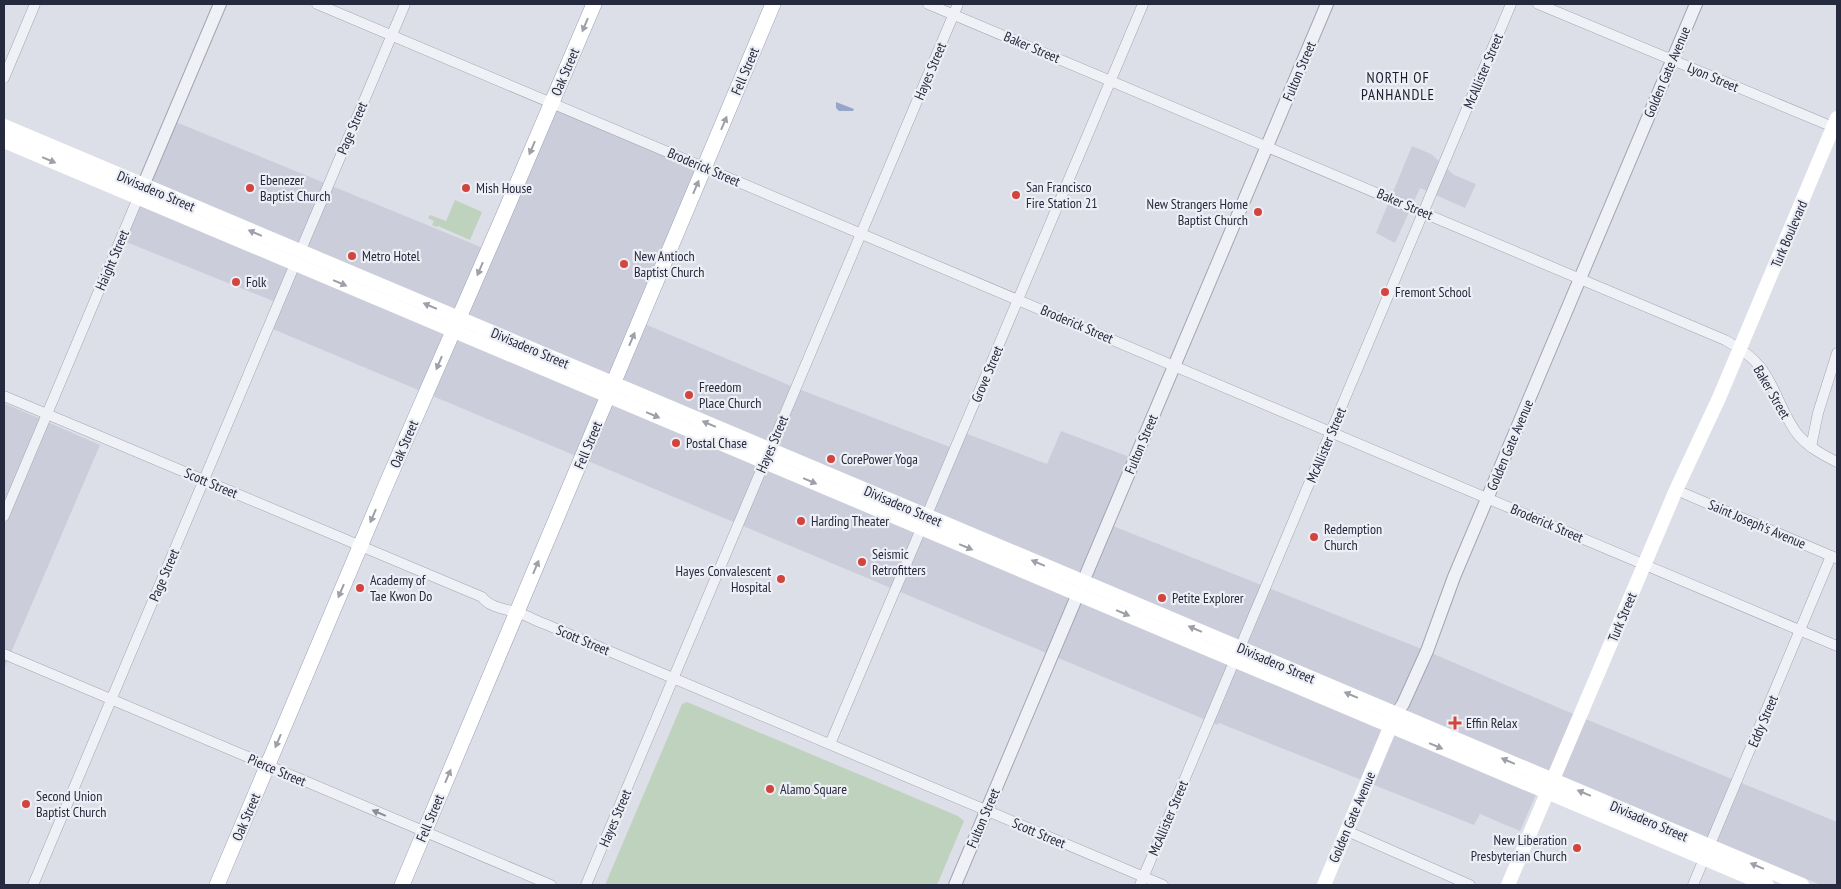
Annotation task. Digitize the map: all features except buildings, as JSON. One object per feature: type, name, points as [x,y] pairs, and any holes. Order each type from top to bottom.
[{"type":"main road","name":"Oak Street","points":[[217,885],[360,546],[594,4]]},
{"type":"main road","name":"Fell Street","points":[[402,885],[773,4]]},
{"type":"main road","name":"Turk Boulevard","points":[[1740,350],[1835,123]]},
{"type":"main road","name":"Divisadero Street","points":[[4,126],[141,192]]},
{"type":"main road","name":"Divisadero Street","points":[[4,141],[141,192],[1707,853],[1802,885]]},
{"type":"main road","name":"Turk Street","points":[[1508,885],[1676,490],[1703,435],[1740,350]]},
{"type":"main road","name":"Golden Gate Avenue","points":[[1324,885],[1393,720]]},
{"type":"main road","name":"Divisadero Street","points":[[1707,853],[1767,885]]},
{"type":"street","points":[[4,78],[35,4]]},
{"type":"street","name":"Haight Street","points":[[4,516],[220,4]]},
{"type":"street","name":"Broderick Street","points":[[317,4],[1837,646]]},
{"type":"street","name":"Page Street","points":[[33,885],[405,4]]},
{"type":"street","name":"Baker Street","points":[[928,4],[1725,340],[1762,369],[1788,420],[1799,436],[1811,447],[1837,462]]},
{"type":"street","name":"Hayes Street","points":[[586,885],[958,4]]},
{"type":"street","name":"Grove Street","points":[[830,744],[1143,4]]},
{"type":"street","name":"Fulton Street","points":[[955,885],[1327,4]]},
{"type":"street","name":"McAllister Street","points":[[1142,881],[1511,4]]},
{"type":"street","name":"Lyon Street","points":[[1538,4],[1672,60],[1835,123]]},
{"type":"street","name":"Golden Gate Avenue","points":[[1393,720],[1403,704],[1427,651],[1454,576],[1696,4]]},
{"type":"street","points":[[1811,447],[1818,412],[1837,353]]},
{"type":"street","name":"Scott Street","points":[[4,396],[482,597],[485,602],[505,610],[517,612],[830,744],[1142,881],[1163,885]]},
{"type":"street","name":"Saint Joseph's Avenue","points":[[1676,490],[1834,557]]},
{"type":"street","name":"Eddy Street","points":[[1693,885],[1800,630],[1834,557]]},
{"type":"street","name":"Pierce Street","points":[[4,654],[551,885]]},
{"type":"street","points":[[1346,832],[1470,885]]},
{"type":"shaded area","points":[[551,103],[705,167],[640,322],[796,388],[955,449],[962,432],[1047,464],[1061,431],[1135,459],[1108,524],[1427,651],[1571,713],[1837,822],[1837,885],[1821,885],[1546,772],[1520,831],[1480,814],[1474,825],[1219,723],[1218,725],[268,327],[278,303],[121,240],[171,120],[488,250]]},
{"type":"shaded area","points":[[1412,146],[1431,154],[1454,175],[1476,184],[1465,208],[1420,188],[1395,243],[1376,233]]},
{"type":"shaded area","points":[[4,403],[100,445],[4,669]]},
{"type":"green space","points":[[455,200],[482,212],[470,240],[432,225],[434,221],[428,218],[430,215],[446,221]]},
{"type":"green space","name":"Alamo Square","points":[[687,702],[958,816],[964,821],[937,885],[605,885],[682,704]]},
{"type":"water","points":[[836,102],[854,109],[853,111],[839,111],[836,108]]},
{"type":"place","name":"Ebenezer Baptist Church","points":[[250,188]]},
{"type":"place","name":"Mish House","points":[[466,188]]},
{"type":"place","name":"San Francisco Fire Station 21","points":[[1016,195]]},
{"type":"place","name":"New Strangers Home Baptist Church","points":[[1258,212]]},
{"type":"place","name":"Metro Hotel","points":[[352,256]]},
{"type":"place","name":"New Antioch Baptist Church","points":[[624,264]]},
{"type":"place","name":"Folk","points":[[236,282]]},
{"type":"place","name":"Fremont School","points":[[1385,292]]},
{"type":"place","name":"Freedom Place Church","points":[[689,395]]},
{"type":"place","name":"Postal Chase","points":[[676,443]]},
{"type":"place","name":"CorePower Yoga","points":[[831,459]]},
{"type":"place","name":"Harding Theater","points":[[801,521]]},
{"type":"place","name":"Redemption Church","points":[[1314,537]]},
{"type":"place","name":"Seismic Retrofitters","points":[[862,562]]},
{"type":"place","name":"Hayes Convalescent Hospital","points":[[781,579]]},
{"type":"place","name":"Academy of Tae Kwon Do","points":[[360,588]]},
{"type":"place","name":"Petite Explorer","points":[[1162,598]]},
{"type":"place","name":"Effin Relax","points":[[1455,723]]},
{"type":"place","name":"Alamo Square","points":[[770,789]]},
{"type":"place","name":"Second Union Baptist Church","points":[[26,804]]},
{"type":"place","name":"New Liberation Presbyterian Church","points":[[1577,848]]},
{"type":"district","name":"NORTH OF PANHANDLE","points":[[1398,86]]}]
